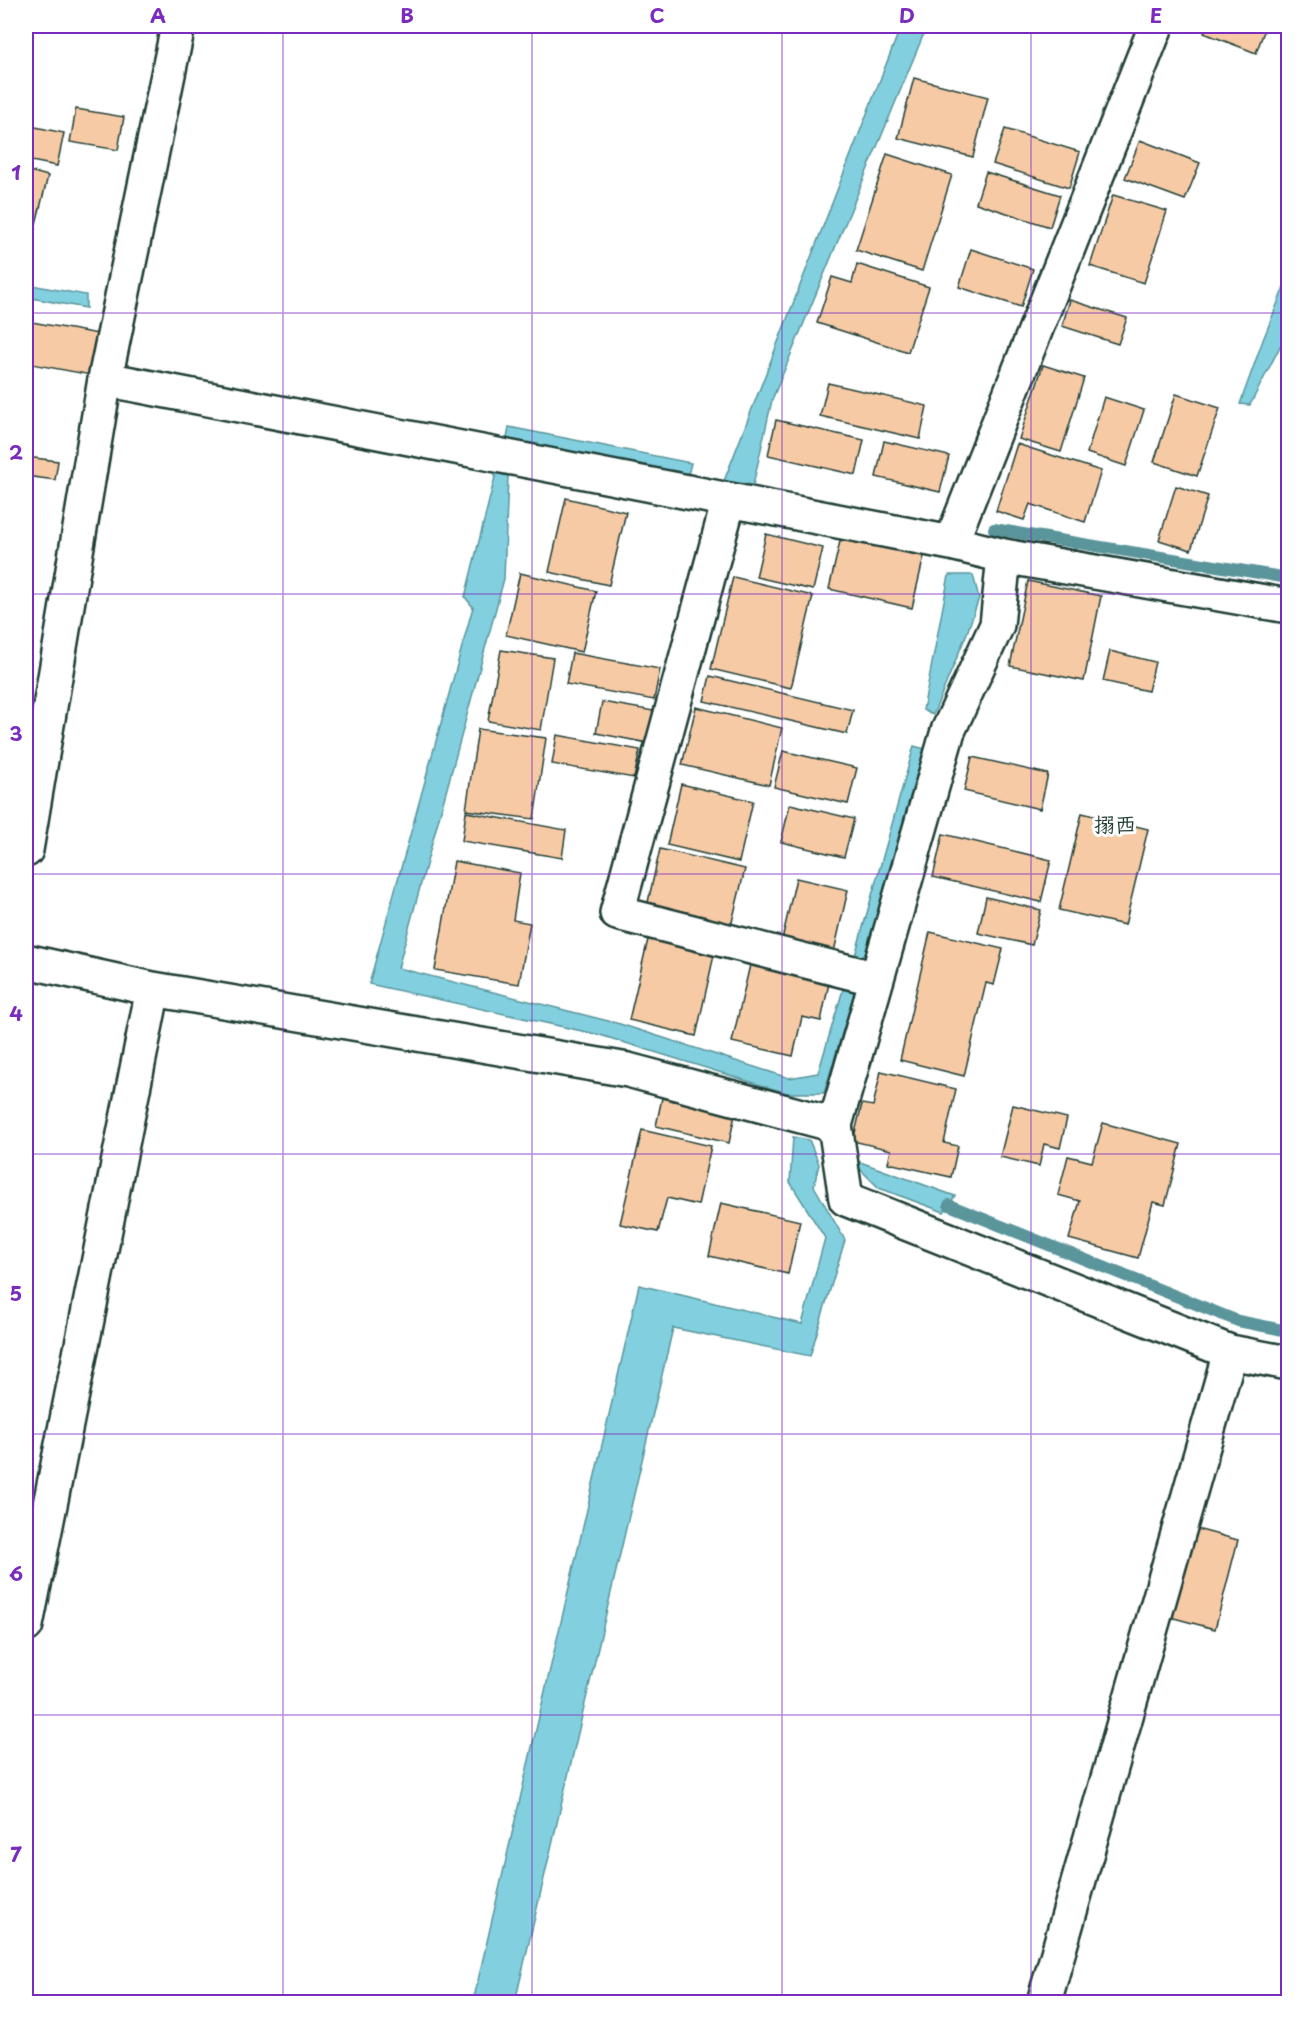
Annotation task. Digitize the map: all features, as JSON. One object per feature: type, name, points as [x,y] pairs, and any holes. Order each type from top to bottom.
[{"type":"street","points":[[26,850],[105,379],[178,26]]},
{"type":"street","points":[[951,543],[1156,26]]},
{"type":"street","points":[[105,379],[951,543],[1004,556],[1288,606]]},
{"type":"street","points":[[729,500],[617,913],[877,979]]},
{"type":"street","points":[[1004,556],[997,625],[948,730],[835,1125],[846,1199],[1230,1352],[1288,1363]]},
{"type":"street","points":[[26,961],[153,989],[628,1070],[835,1125]]},
{"type":"street","points":[[26,1625],[153,989]]},
{"type":"street","points":[[1044,2002],[1230,1352]]},
{"type":"water","points":[[901,26],[927,26],[772,400],[753,485],[724,481]]},
{"type":"water","points":[[1288,277],[1288,331],[1250,405],[1240,404],[1263,340]]},
{"type":"water","points":[[26,284],[86,295],[86,308],[26,297]]},
{"type":"water","points":[[509,427],[691,463],[688,475],[507,439]]},
{"type":"water","points":[[496,473],[508,476],[504,579],[398,968],[620,1024],[789,1078],[818,1073],[845,983],[856,987],[824,1093],[786,1093],[600,1035],[369,984],[473,607],[465,597]]},
{"type":"water","points":[[949,575],[973,575],[979,598],[933,715],[923,710]]},
{"type":"water","points":[[914,746],[925,749],[863,962],[853,963]]},
{"type":"water","points":[[793,1137],[809,1140],[819,1164],[814,1186],[845,1240],[810,1356],[673,1328],[515,2002],[473,2002],[639,1285],[802,1324],[825,1238],[790,1182]]},
{"type":"water","points":[[849,1158],[955,1196],[944,1212],[879,1188]]},
{"type":"building","points":[[1207,26],[1266,26],[1256,53],[1204,33]]},
{"type":"building","points":[[914,78],[988,97],[973,157],[898,138]]},
{"type":"building","points":[[76,109],[124,117],[118,150],[70,142]]},
{"type":"building","points":[[26,125],[64,133],[57,166],[26,160]]},
{"type":"building","points":[[1005,129],[1080,152],[1069,188],[993,164]]},
{"type":"building","points":[[1140,140],[1200,163],[1185,200],[1125,178]]},
{"type":"building","points":[[887,154],[952,175],[922,271],[856,250]]},
{"type":"building","points":[[26,170],[48,176],[34,232],[26,230]]},
{"type":"building","points":[[986,172],[1060,195],[1050,227],[976,203]]},
{"type":"building","points":[[1113,195],[1167,211],[1144,283],[1090,266]]},
{"type":"building","points":[[971,249],[1033,269],[1021,307],[959,287]]},
{"type":"building","points":[[857,264],[929,287],[908,352],[817,323],[832,277],[852,283]]},
{"type":"building","points":[[1070,300],[1127,318],[1118,344],[1062,326]]},
{"type":"building","points":[[26,321],[99,334],[91,375],[26,363]]},
{"type":"building","points":[[1043,365],[1084,378],[1061,452],[1019,439]]},
{"type":"building","points":[[828,383],[927,406],[920,439],[820,416]]},
{"type":"building","points":[[1176,394],[1220,408],[1197,476],[1154,462]]},
{"type":"building","points":[[1104,397],[1144,410],[1126,466],[1087,453]]},
{"type":"building","points":[[776,420],[864,440],[856,475],[768,455]]},
{"type":"building","points":[[884,441],[949,456],[940,492],[876,477]]},
{"type":"building","points":[[1017,444],[1101,471],[1085,522],[1030,504],[1024,520],[996,511]]},
{"type":"building","points":[[26,457],[58,461],[55,480],[26,476]]},
{"type":"building","points":[[1176,486],[1208,496],[1191,550],[1159,540]]},
{"type":"building","points":[[566,498],[626,512],[609,585],[549,572]]},
{"type":"building","points":[[766,534],[823,548],[813,590],[756,577]]},
{"type":"building","points":[[841,537],[924,556],[912,608],[829,589]]},
{"type":"building","points":[[520,573],[596,591],[582,652],[506,635]]},
{"type":"building","points":[[733,577],[813,596],[791,688],[711,669]]},
{"type":"building","points":[[1028,581],[1101,596],[1084,681],[1010,666]]},
{"type":"building","points":[[501,650],[553,658],[541,730],[488,721]]},
{"type":"building","points":[[1110,651],[1155,662],[1148,691],[1103,681]]},
{"type":"building","points":[[572,653],[660,669],[654,700],[566,684]]},
{"type":"building","points":[[710,676],[853,710],[847,734],[704,701]]},
{"type":"building","points":[[602,702],[654,711],[648,743],[596,733]]},
{"type":"building","points":[[696,707],[782,728],[769,785],[682,765]]},
{"type":"building","points":[[478,729],[546,738],[534,819],[466,810]]},
{"type":"building","points":[[557,735],[640,750],[634,778],[552,764]]},
{"type":"building","points":[[783,751],[857,768],[848,804],[774,787]]},
{"type":"building","points":[[972,757],[1048,774],[1040,809],[964,791]]},
{"type":"building","points":[[681,784],[753,801],[739,862],[667,845]]},
{"type":"building","points":[[790,804],[854,819],[844,857],[781,842]]},
{"type":"building","points":[[466,812],[566,830],[562,858],[462,841]]},
{"type":"building","points":[[1082,813],[1148,829],[1125,925],[1059,910]]},
{"type":"building","points":[[943,834],[1051,860],[1041,902],[933,877]]},
{"type":"building","points":[[660,849],[745,869],[730,930],[646,911]]},
{"type":"building","points":[[454,861],[520,873],[513,920],[530,923],[519,984],[435,970]]},
{"type":"building","points":[[796,878],[848,890],[833,956],[781,944]]},
{"type":"building","points":[[986,897],[1041,910],[1032,945],[978,933]]},
{"type":"building","points":[[650,931],[716,946],[696,1036],[629,1020]]},
{"type":"building","points":[[930,932],[1003,949],[994,985],[986,983],[964,1076],[900,1060]]},
{"type":"building","points":[[750,965],[829,983],[821,1021],[802,1017],[793,1056],[732,1042]]},
{"type":"building","points":[[881,1071],[956,1089],[944,1143],[958,1146],[951,1177],[888,1163],[891,1150],[853,1141],[862,1104],[873,1106]]},
{"type":"building","points":[[662,1098],[735,1115],[729,1143],[656,1126]]},
{"type":"building","points":[[1013,1105],[1067,1118],[1060,1148],[1044,1144],[1039,1166],[1000,1157]]},
{"type":"building","points":[[1103,1123],[1181,1144],[1165,1205],[1153,1202],[1138,1258],[1069,1239],[1080,1201],[1058,1195],[1068,1156],[1092,1162]]},
{"type":"building","points":[[642,1130],[711,1146],[698,1205],[667,1198],[658,1232],[620,1224]]},
{"type":"building","points":[[721,1203],[800,1221],[788,1274],[709,1256]]},
{"type":"building","points":[[1193,1528],[1238,1540],[1215,1629],[1170,1617]]},
{"type":"waterway","points":[[994,529],[1288,578]]},
{"type":"waterway","points":[[949,1205],[1238,1321],[1288,1331]]},
{"type":"district","name":"搦西","points":[[1115,823]]}]
